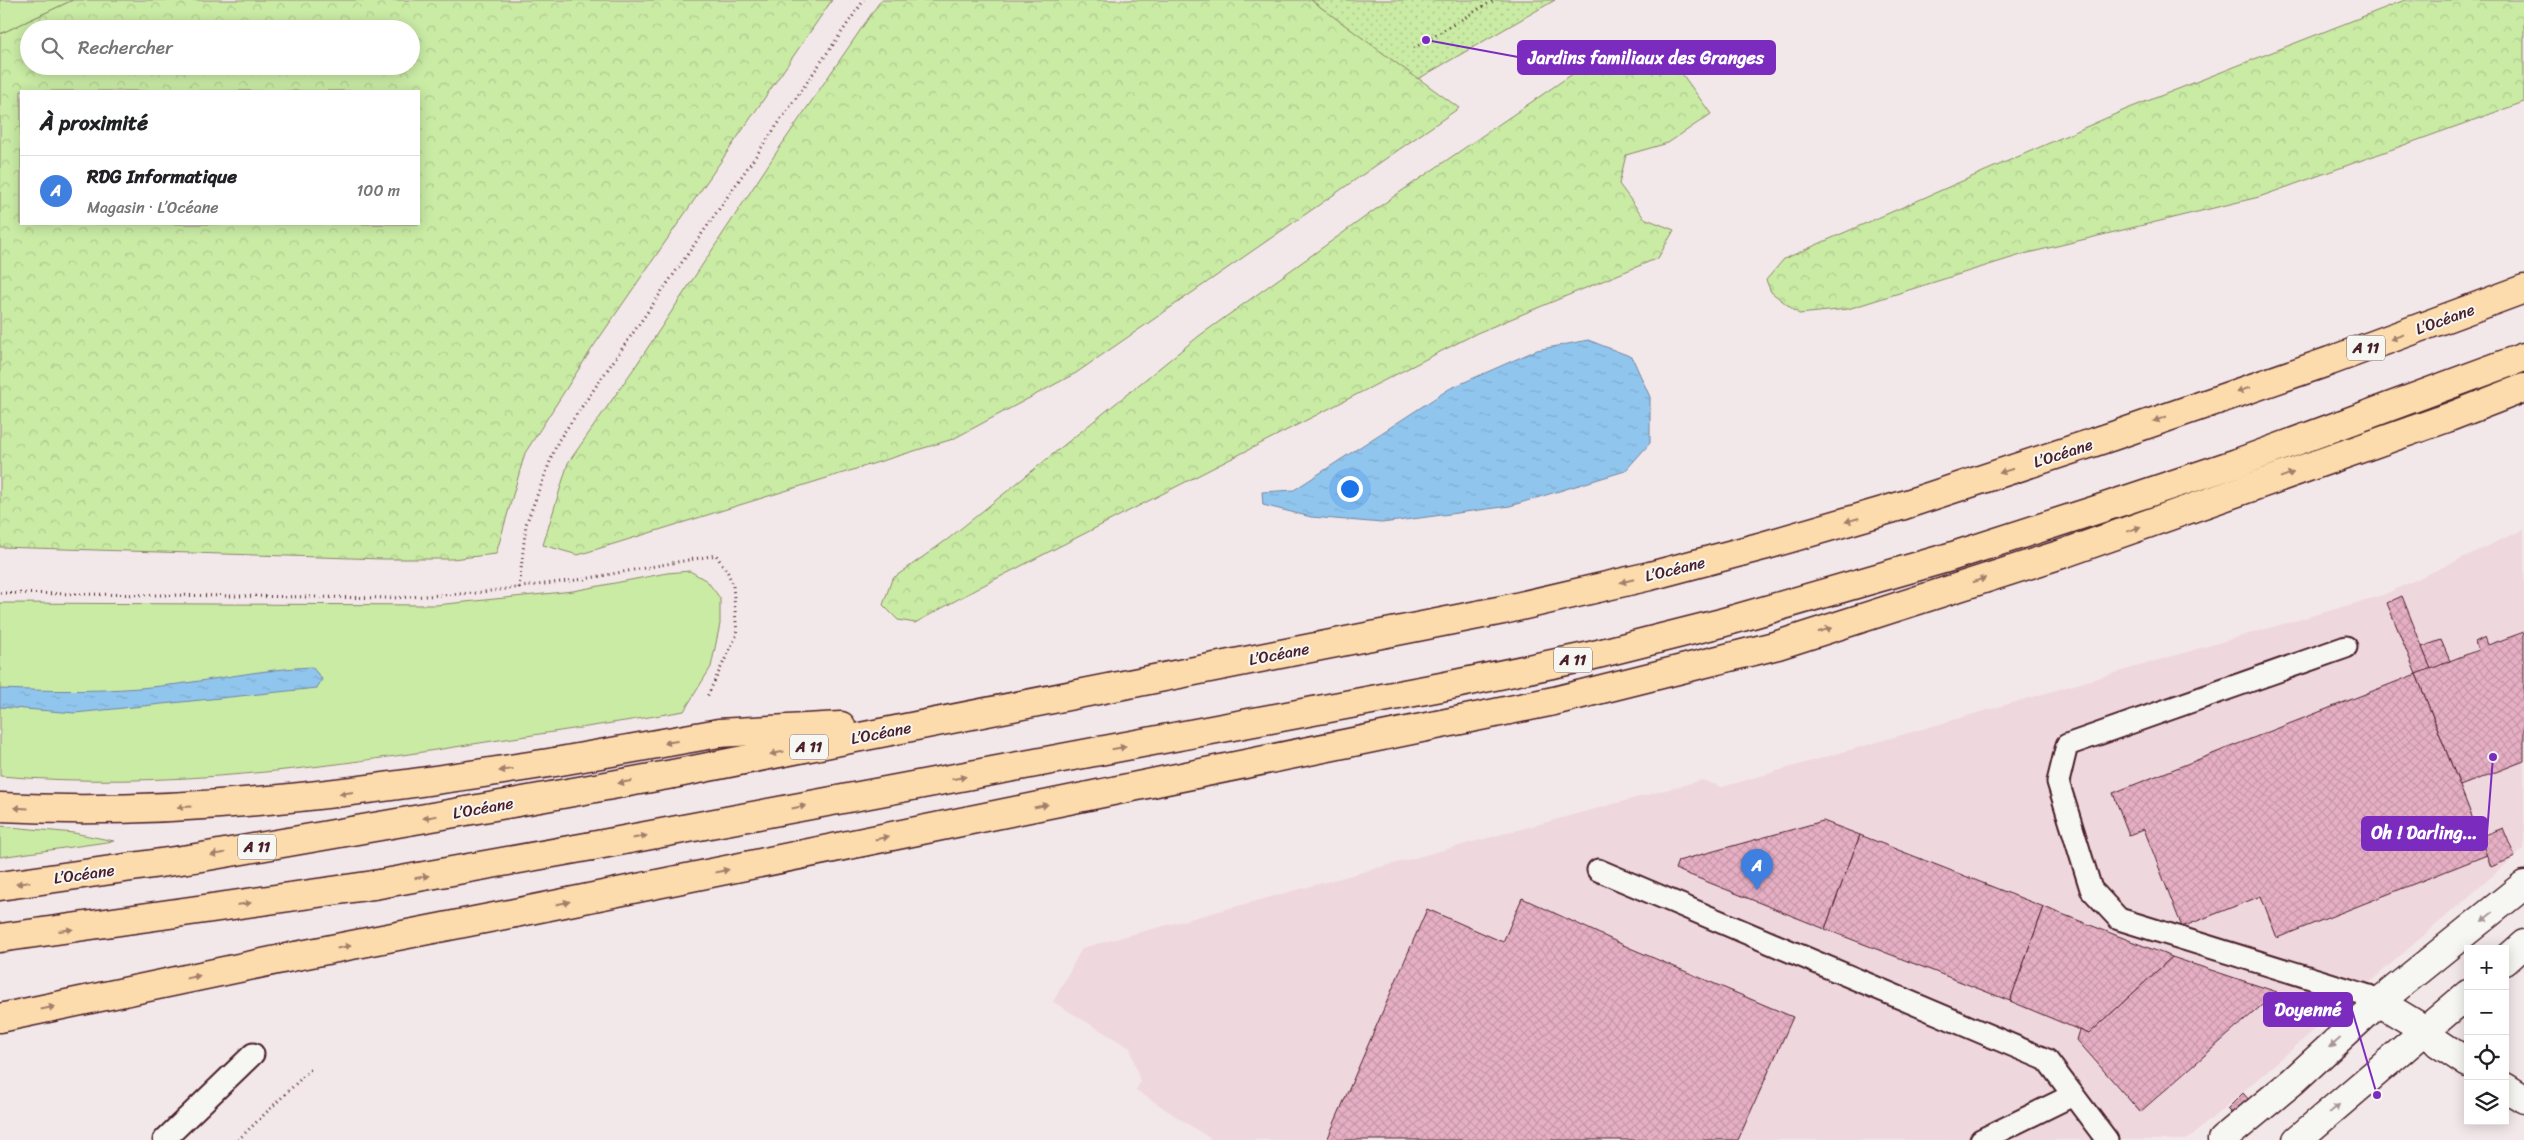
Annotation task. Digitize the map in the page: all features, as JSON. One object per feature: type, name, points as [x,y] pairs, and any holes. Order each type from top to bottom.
[{"type":"highway","name":"L’Océane","points":[[0,886],[202,857],[674,774],[1503,610],[1763,546],[1904,505],[2114,436],[2349,354],[2524,289]]},
{"type":"highway","name":"A 11","points":[[0,938],[374,886],[1450,685],[1586,657],[1721,624],[1950,557],[2237,463],[2524,357]]},
{"type":"highway","points":[[0,1018],[296,956],[1554,701],[1778,645],[2062,554],[2447,418],[2524,388]]},
{"type":"highway","points":[[0,807],[51,810],[162,809],[288,800],[434,781],[719,733],[945,720]]},
{"type":"main road","points":[[2222,1140],[2292,1082],[2379,1002],[2524,885]]},
{"type":"main road","points":[[2509,957],[2524,944]]},
{"type":"main road","points":[[2297,1140],[2464,998]]},
{"type":"main road","points":[[2379,1002],[2426,1031],[2438,1043],[2464,1061]]},
{"type":"main road","points":[[2509,1090],[2524,1099]]},
{"type":"lane","points":[[2346,647],[2067,745],[2058,782],[2091,889],[2119,919],[2369,996],[2379,1002]]},
{"type":"lane","points":[[1598,870],[2047,1060],[2107,1140]]},
{"type":"lane","points":[[164,1140],[253,1054]]},
{"type":"lane","points":[[1981,1140],[2073,1095]]},
{"type":"path","points":[[519,588],[526,524],[558,441],[864,0]]},
{"type":"path","points":[[1414,48],[1494,0]]},
{"type":"path","points":[[0,593],[392,598],[519,588],[584,580],[716,555],[728,572],[733,586],[737,634],[707,697]]},
{"type":"path","points":[[238,1140],[312,1068]]},
{"type":"shaded area","points":[[2524,529],[2524,849],[2187,1140],[1212,1140],[1136,1090],[1140,1082],[1130,1048],[1053,1002],[1082,948],[1702,780],[1722,787],[2383,595]]},
{"type":"green space","points":[[0,0],[73,0],[30,20],[20,20],[20,25],[0,34]]},
{"type":"green space","points":[[73,0],[832,0],[593,347],[525,453],[496,554],[452,559],[383,559],[0,547],[0,34],[20,25],[20,75],[420,75],[420,20],[30,20]]},
{"type":"green space","points":[[881,0],[1311,0],[1459,108],[1076,373],[953,439],[578,555],[543,545],[568,463],[637,364],[778,150]]},
{"type":"green space","points":[[1311,0],[1555,0],[1418,79]]},
{"type":"green space","points":[[2405,0],[2524,0],[2524,102],[2259,197],[2024,254],[1848,309],[1799,314],[1771,292],[1766,280],[1784,259],[2127,109]]},
{"type":"green space","points":[[1606,51],[1675,64],[1711,114],[1668,143],[1626,155],[1619,184],[1644,218],[1674,230],[1658,258],[1477,333],[982,586],[915,623],[898,620],[883,605],[892,579],[948,539],[1199,336],[1393,197]]},
{"type":"green space","points":[[690,571],[707,581],[720,598],[720,624],[711,667],[684,711],[365,760],[244,774],[122,780],[61,780],[0,776],[0,603],[436,605],[573,591],[667,573]]},
{"type":"green space","points":[[0,826],[74,833],[114,841],[0,857]]},
{"type":"water","points":[[1588,340],[1632,357],[1650,397],[1650,443],[1625,471],[1510,506],[1382,523],[1311,517],[1263,505],[1262,492],[1294,490],[1449,389],[1537,350]]},
{"type":"water","points":[[312,667],[322,679],[317,688],[75,713],[0,707],[0,689],[80,690],[141,688],[274,670]]},
{"type":"building","points":[[2402,596],[2431,669],[2416,674],[2387,603]]},
{"type":"building","points":[[2524,632],[2524,761],[2460,786],[2416,674],[2478,650],[2475,642],[2485,637],[2488,645]]},
{"type":"building","points":[[2441,640],[2450,661],[2431,669],[2422,647]]},
{"type":"building","points":[[2416,674],[2487,855],[2277,938],[2261,896],[2182,927],[2144,829],[2129,835],[2113,793]]},
{"type":"building","points":[[1823,821],[1860,835],[1825,929],[1675,869],[1678,861]]},
{"type":"building","points":[[2503,828],[2515,857],[2491,867],[2480,837]]},
{"type":"building","points":[[1860,835],[2044,907],[2010,1001],[1825,929]]},
{"type":"building","points":[[1522,898],[1630,948],[1793,1017],[1738,1140],[1327,1140],[1427,909],[1503,942]]},
{"type":"building","points":[[2044,907],[2172,957],[2089,1034],[2010,1001]]},
{"type":"building","points":[[2172,957],[2277,992],[2140,1112],[2077,1040],[2080,1030],[2089,1034]]},
{"type":"building","points":[[2243,1093],[2249,1100],[2232,1114],[2227,1109]]},
{"type":"place","name":"Jardins familiaux des Granges","points":[[1426,40]]},
{"type":"place","name":"Oh ! Darling…","points":[[2493,757]]},
{"type":"place","name":"RDG Informatique","points":[[1757,890]]},
{"type":"place","name":"Doyenné","points":[[2377,1095]]}]
